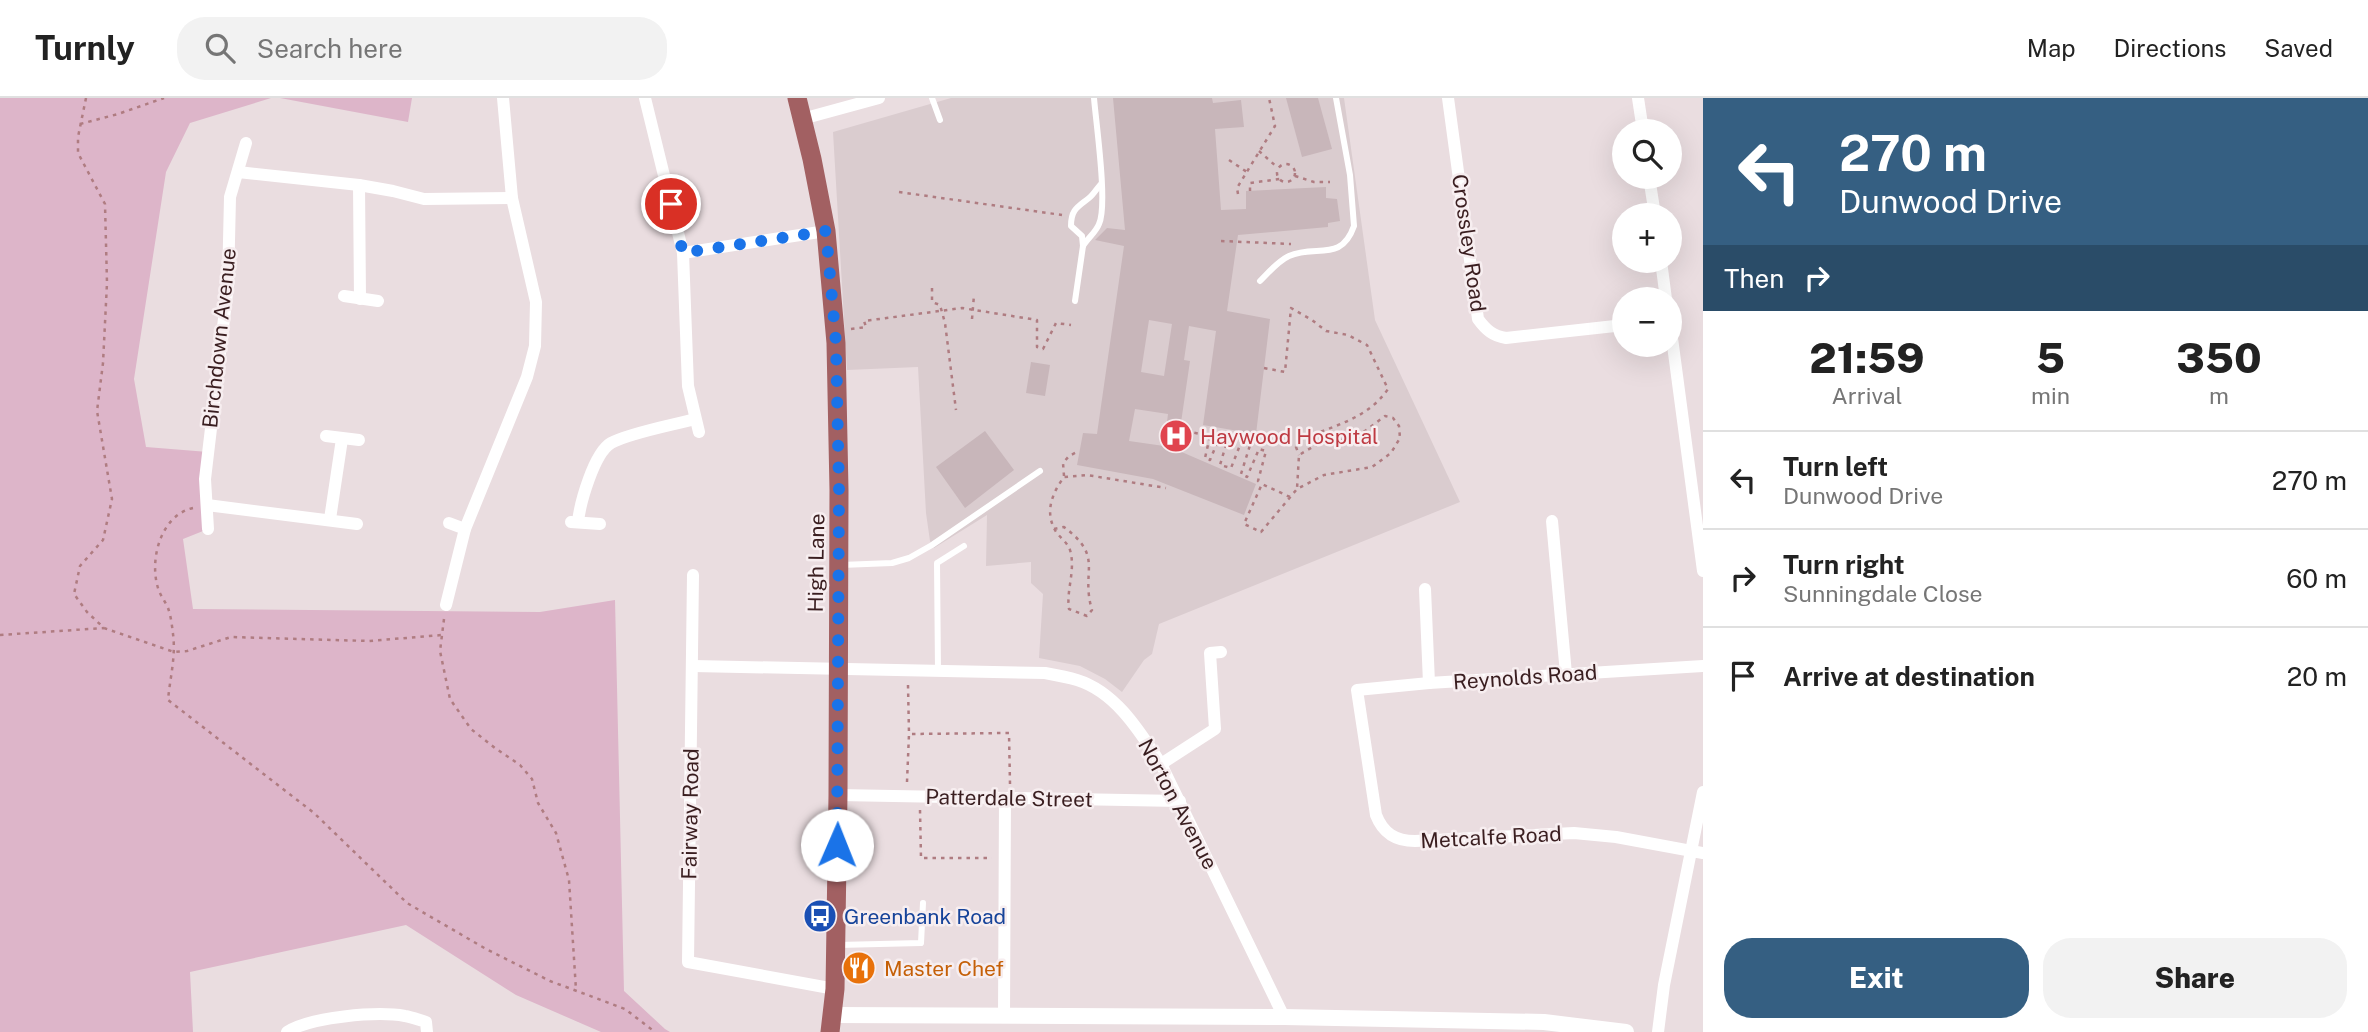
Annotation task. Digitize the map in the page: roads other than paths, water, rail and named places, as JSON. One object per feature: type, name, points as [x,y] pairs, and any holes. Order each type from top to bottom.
[{"type":"main road","name":"High Lane","points":[[797,98],[826,231],[835,330],[839,490],[838,795],[835,989],[831,1023]]},
{"type":"street","points":[[446,605],[465,529],[527,377],[535,346],[536,302],[512,198],[503,98]]},
{"type":"street","points":[[600,524],[574,522],[598,458],[609,444],[697,425],[688,386],[683,253],[645,98]]},
{"type":"street","points":[[802,119],[880,98]]},
{"type":"street","name":"Crossley Road","points":[[1448,98],[1478,319],[1496,336],[1506,338],[1612,326]]},
{"type":"street","points":[[1638,98],[1641,119]]},
{"type":"street","name":"Birchdown Avenue","points":[[208,529],[205,479],[228,285],[230,197],[246,144]]},
{"type":"street","points":[[239,172],[359,186],[424,199],[512,198]]},
{"type":"street","points":[[359,186],[360,299]]},
{"type":"street","points":[[683,253],[826,231]]},
{"type":"street","points":[[344,296],[378,301]]},
{"type":"street","points":[[1675,357],[1703,571]]},
{"type":"street","points":[[326,436],[359,440]]},
{"type":"street","points":[[330,519],[342,439]]},
{"type":"street","points":[[207,505],[357,524]]},
{"type":"street","points":[[1552,521],[1566,674]]},
{"type":"street","points":[[449,523],[465,529]]},
{"type":"street","name":"Fairway Road","points":[[693,575],[688,962],[835,989]]},
{"type":"street","points":[[1425,589],[1429,683]]},
{"type":"street","points":[[1161,764],[1214,729],[1210,653],[1221,652]]},
{"type":"street","name":"Norton Avenue","points":[[693,666],[1045,673],[1079,680],[1107,695],[1141,733],[1161,764],[1284,1017]]},
{"type":"street","name":"Reynolds Road","points":[[1358,701],[1357,690],[1703,666]]},
{"type":"street","name":"Metcalfe Road","points":[[1358,701],[1376,815],[1380,825],[1394,838],[1415,842],[1574,833],[1616,837],[1697,852]]},
{"type":"street","points":[[1658,1032],[1664,985],[1697,852],[1703,792]]},
{"type":"street","name":"Patterdale Street","points":[[838,795],[1180,801]]},
{"type":"street","points":[[1004,1016],[1008,798]]},
{"type":"street","points":[[287,1032],[297,1025],[321,1020],[377,1015],[406,1016],[426,1022],[427,1032]]},
{"type":"street","points":[[831,1023],[1004,1016],[1284,1017],[1544,1022],[1626,1032]]},
{"type":"lane","points":[[932,98],[940,120]]},
{"type":"lane","points":[[1083,246],[1101,221],[1101,183],[1094,98]]},
{"type":"lane","points":[[1260,281],[1281,261],[1304,252],[1333,250],[1342,247],[1348,240],[1353,226],[1350,174],[1336,98]]},
{"type":"lane","points":[[1075,301],[1083,246],[1082,236],[1071,226],[1073,211],[1090,198],[1101,183]]},
{"type":"lane","points":[[839,565],[892,563],[909,558],[1040,471]]},
{"type":"lane","points":[[938,670],[937,563],[964,546]]},
{"type":"lane","points":[[836,945],[921,943],[923,903]]},
{"type":"place","name":"Haywood Hospital","points":[[1176,436]]},
{"type":"place","name":"Greenbank Road","points":[[820,916]]},
{"type":"place","name":"Master Chef","points":[[859,968]]}]
